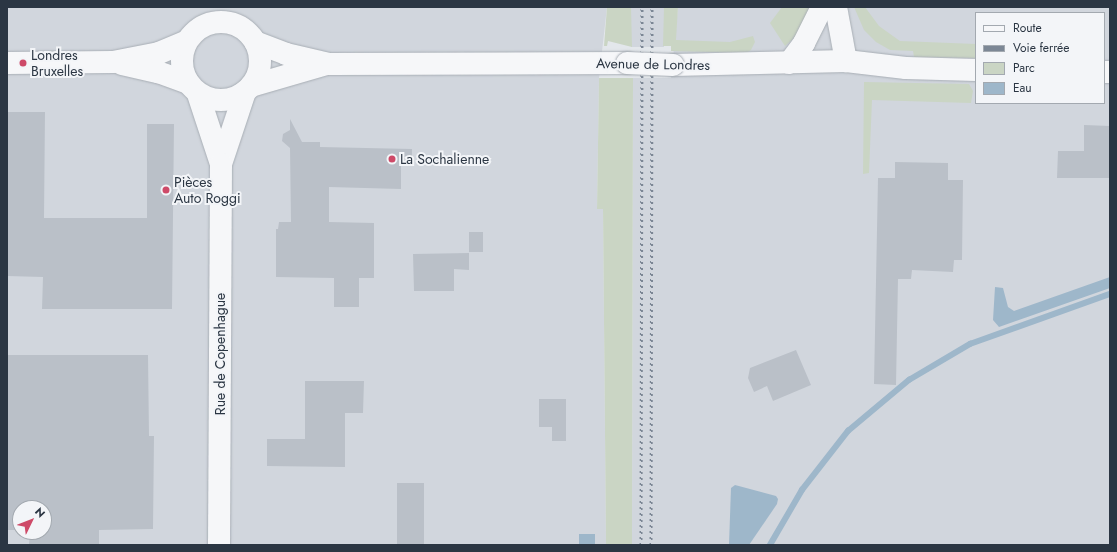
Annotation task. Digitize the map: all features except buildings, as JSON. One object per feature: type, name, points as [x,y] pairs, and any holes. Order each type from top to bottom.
[{"type":"street","points":[[193,89],[181,62],[191,36],[209,7]]},
{"type":"street","points":[[113,62],[158,72],[193,89],[223,101],[248,89],[260,65],[260,55],[234,7]]},
{"type":"street","points":[[789,63],[804,43],[822,7]]},
{"type":"street","points":[[836,7],[846,62]]},
{"type":"street","points":[[7,63],[113,62],[159,53],[222,22],[248,35]]},
{"type":"street","name":"Avenue de Londres","points":[[248,35],[286,54],[329,64],[627,63],[672,65],[846,62],[906,68],[975,70]]},
{"type":"street","name":"Avenue de Londres","points":[[248,89],[329,64]]},
{"type":"street","name":"Rue de Copenhague","points":[[193,89],[221,164]]},
{"type":"street","name":"Rue de Copenhague","points":[[219,545],[221,164],[248,89]]},
{"type":"shaded area","points":[[7,7],[607,7],[599,78],[597,209],[603,209],[606,545],[7,545]]},
{"type":"shaded area","points":[[631,7],[664,7],[664,47],[631,47]]},
{"type":"shaded area","points":[[678,7],[1110,7],[1110,545],[632,545],[633,78],[671,78]]},
{"type":"green space","points":[[607,7],[631,7],[632,47],[608,41],[607,46],[604,46]]},
{"type":"green space","points":[[664,7],[678,7],[676,40],[730,42],[753,36],[755,42],[751,50],[746,53],[671,51],[671,46],[663,46]]},
{"type":"green space","points":[[782,7],[815,7],[802,31],[785,46],[770,23]]},
{"type":"green space","points":[[854,7],[865,7],[879,26],[900,41],[975,44],[975,58],[914,57],[913,51],[890,50],[876,42],[864,30]]},
{"type":"green space","points":[[599,78],[633,78],[632,545],[606,545],[603,209],[597,209]]},
{"type":"green space","points":[[864,82],[969,84],[973,91],[971,103],[872,100],[869,173],[863,174]]},
{"type":"water","points":[[1110,277],[1110,288],[999,327],[993,320],[995,287],[1003,288],[1008,307],[1014,311]]},
{"type":"water","points":[[735,485],[776,496],[778,499],[777,504],[749,545],[729,545],[731,488]]},
{"type":"water","points":[[579,534],[595,534],[595,545],[579,545]]},
{"type":"waterway","points":[[770,545],[802,490],[848,431],[909,380],[970,344],[1110,294]]},
{"type":"railway","points":[[641,545],[642,7]]},
{"type":"railway","points":[[651,545],[652,7]]},
{"type":"place","name":"Londres Bruxelles","points":[[23,63]]},
{"type":"place","name":"La Sochalienne","points":[[392,159]]},
{"type":"place","name":"Pièces Auto Roggi","points":[[166,190]]}]
